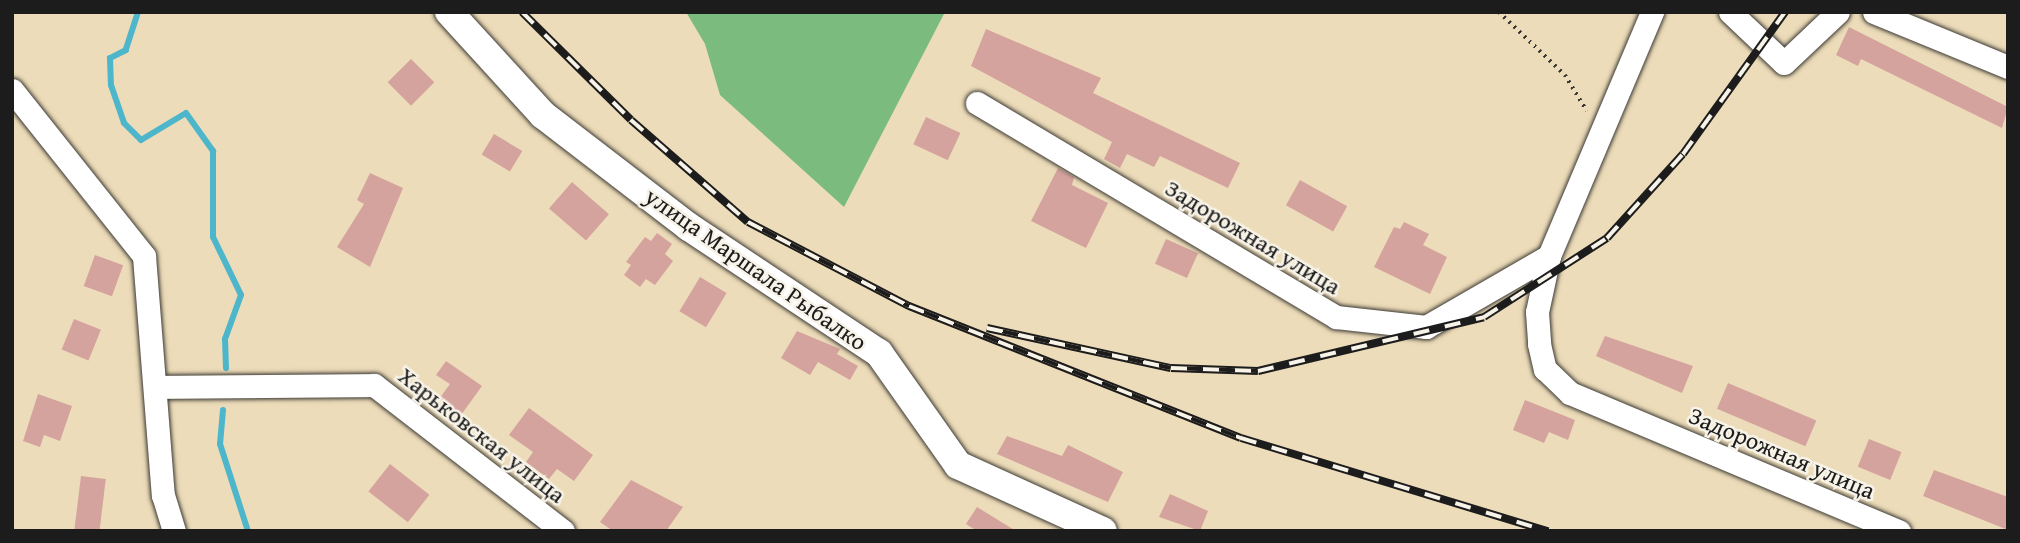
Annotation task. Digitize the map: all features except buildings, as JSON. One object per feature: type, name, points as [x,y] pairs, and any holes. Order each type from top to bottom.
[{"type":"street","name":"улица Маршала Рыбалко","points":[[449,12],[543,115],[689,227],[878,353],[958,465],[1103,531]]},
{"type":"street","points":[[1549,256],[1652,12]]},
{"type":"street","points":[[1730,12],[1784,63],[1838,12]]},
{"type":"street","points":[[1874,12],[2008,67]]},
{"type":"street","points":[[12,90],[144,256],[158,387],[163,495],[174,531]]},
{"type":"street","name":"Задорожная улица","points":[[977,103],[1336,317],[1426,327],[1549,256]]},
{"type":"street","name":"Задорожная улица","points":[[1549,256],[1537,312],[1539,344],[1545,369],[1570,393],[1899,531]]},
{"type":"street","name":"Харьковская улица","points":[[158,387],[374,385],[563,531]]},
{"type":"path","points":[[1499,12],[1565,75],[1601,133]]},
{"type":"green space","points":[[686,12],[945,12],[844,207],[720,95],[705,44]]},
{"type":"waterway","points":[[138,12],[126,50],[110,58],[111,85],[124,123],[141,140],[186,113],[213,151],[213,237],[241,295],[225,339],[226,368]]},
{"type":"waterway","points":[[223,410],[220,444],[248,531]]},
{"type":"railway","points":[[522,12],[631,120],[748,222],[909,306],[1241,438],[1548,531]]},
{"type":"railway","points":[[987,328],[1171,368],[1258,371],[1484,317],[1607,238],[1683,154],[1785,12]]}]
